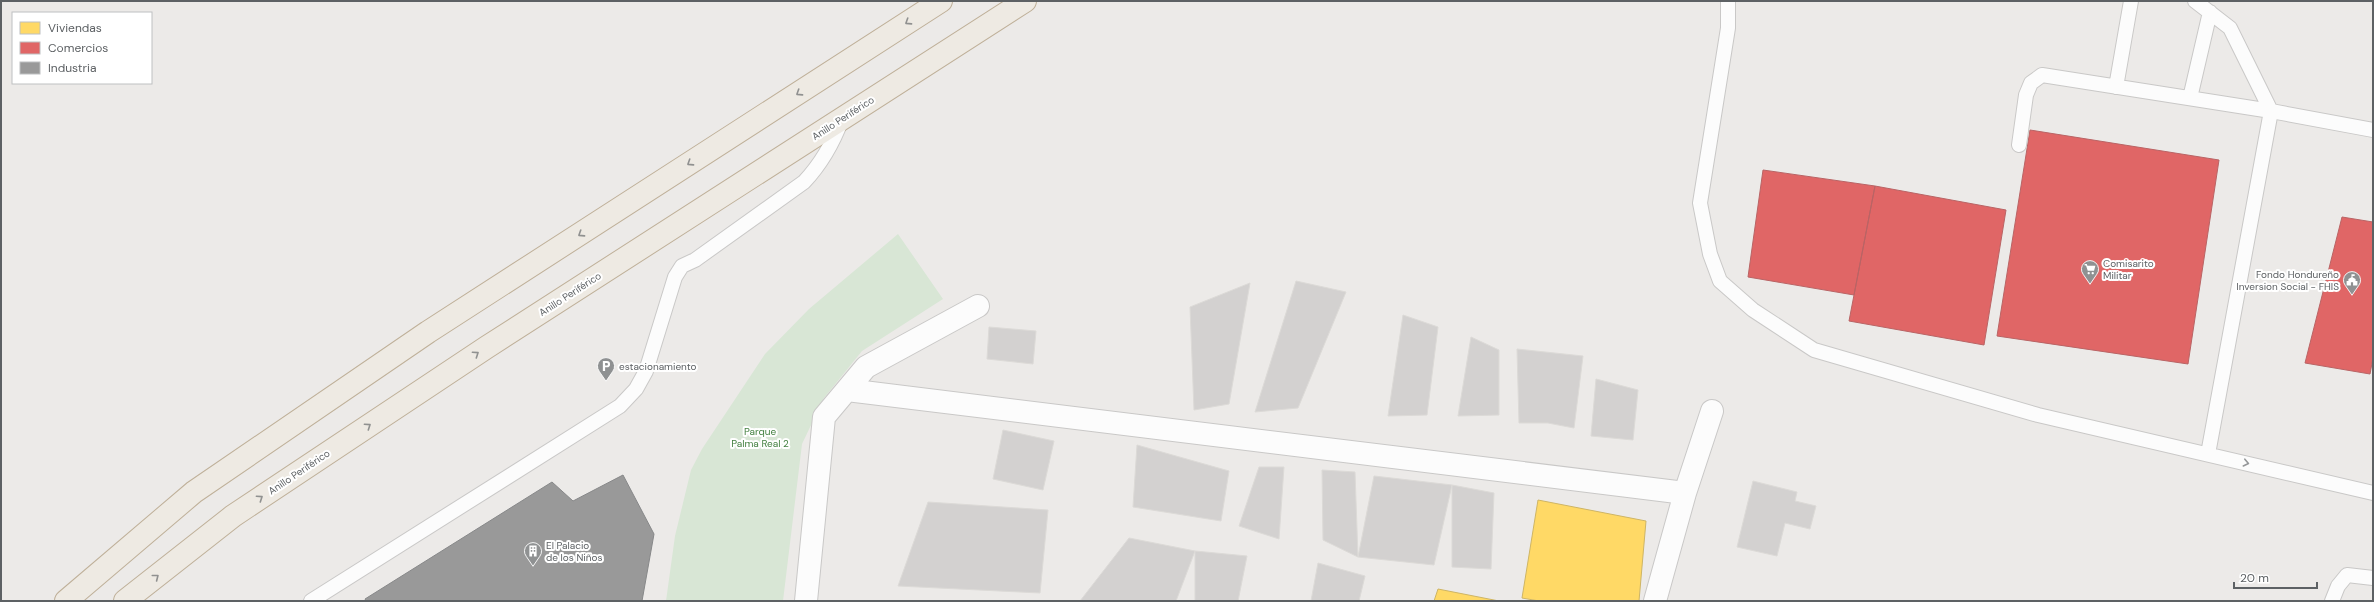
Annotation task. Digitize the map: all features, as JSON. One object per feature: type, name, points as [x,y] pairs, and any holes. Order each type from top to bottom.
[{"type":"highway","points":[[66,601],[194,492],[428,332],[941,1]]},
{"type":"highway","name":"Anillo Periférico","points":[[125,601],[233,516],[494,343],[1025,1]]},
{"type":"street","points":[[806,601],[824,417],[866,367],[978,306]]},
{"type":"street","points":[[847,390],[1685,493]]},
{"type":"street","points":[[1655,601],[1685,493],[1712,410]]},
{"type":"lane","points":[[1728,1],[1728,28],[1700,203],[1710,254],[1720,280],[1752,310],[1814,350],[2038,415],[2373,493]]},
{"type":"lane","points":[[2116,87],[2131,1]]},
{"type":"lane","points":[[2196,1],[2230,28],[2271,111],[2208,454]]},
{"type":"lane","points":[[2190,98],[2210,12]]},
{"type":"lane","points":[[2019,145],[2026,95],[2031,83],[2042,76],[2271,111],[2373,130]]},
{"type":"lane","points":[[311,601],[620,406],[636,389],[646,371],[675,277],[682,266],[695,260],[804,182],[817,168],[832,144],[843,118]]},
{"type":"lane","points":[[2332,601],[2338,586],[2348,575],[2373,578]]},
{"type":"green space","name":"Parque Palma Real 2","points":[[898,234],[943,299],[862,351],[824,398],[802,444],[783,601],[666,601],[675,536],[691,470],[702,449],[765,354],[809,309]]},
{"type":"building: Viviendas","points":[[1538,500],[1646,521],[1639,601],[1539,601],[1522,598]]},
{"type":"building: Viviendas","points":[[1438,589],[1499,601],[1434,601]]},
{"type":"building: Comercios","points":[[2030,130],[2219,160],[2188,364],[1997,336]]},
{"type":"building: Comercios","points":[[1763,170],[1875,186],[1854,295],[1748,277]]},
{"type":"building: Comercios","points":[[1875,186],[2006,210],[1984,345],[1849,321]]},
{"type":"building: Comercios","points":[[2342,217],[2373,222],[2373,358],[2370,374],[2305,363]]},
{"type":"building: Industria","name":"El Palacio de los Niños","points":[[623,475],[654,534],[642,601],[366,601],[365,599],[552,482],[573,501]]},
{"type":"building: Otros","points":[[1296,281],[1346,292],[1298,408],[1255,412]]},
{"type":"building: Otros","points":[[1250,283],[1229,404],[1194,410],[1190,307]]},
{"type":"building: Otros","points":[[1403,315],[1438,327],[1427,415],[1388,416]]},
{"type":"building: Otros","points":[[989,327],[1036,331],[1033,364],[987,359]]},
{"type":"building: Otros","points":[[1471,337],[1499,350],[1499,415],[1458,416]]},
{"type":"building: Otros","points":[[1517,349],[1583,356],[1574,428],[1548,423],[1519,423]]},
{"type":"building: Otros","points":[[1596,379],[1638,390],[1633,440],[1591,436]]},
{"type":"building: Otros","points":[[1003,430],[1054,441],[1043,490],[993,479]]},
{"type":"building: Otros","points":[[1137,445],[1229,471],[1221,521],[1133,507]]},
{"type":"building: Otros","points":[[1259,467],[1284,467],[1279,539],[1239,526]]},
{"type":"building: Otros","points":[[1322,470],[1355,472],[1358,557],[1323,540]]},
{"type":"building: Otros","points":[[1374,476],[1452,485],[1434,565],[1358,557]]},
{"type":"building: Otros","points":[[1753,481],[1797,492],[1795,501],[1816,506],[1810,529],[1785,523],[1777,556],[1737,547]]},
{"type":"building: Otros","points":[[1452,485],[1494,493],[1491,569],[1452,567]]},
{"type":"building: Otros","points":[[928,502],[1048,510],[1040,593],[898,586]]},
{"type":"building: Otros","points":[[1129,538],[1195,551],[1176,601],[1080,601]]},
{"type":"building: Otros","points":[[1195,551],[1247,556],[1238,601],[1195,601]]},
{"type":"building: Otros","points":[[1318,563],[1365,576],[1359,601],[1311,601]]},
{"type":"place","name":"Comisarito Militar","points":[[2090,284]]},
{"type":"place","name":"Fondo Hondureño Inversion Social - FHIS","points":[[2352,295]]},
{"type":"place","name":"estacionamiento","points":[[606,381]]},
{"type":"place","name":"El Palacio de los Niños","points":[[533,566]]}]
